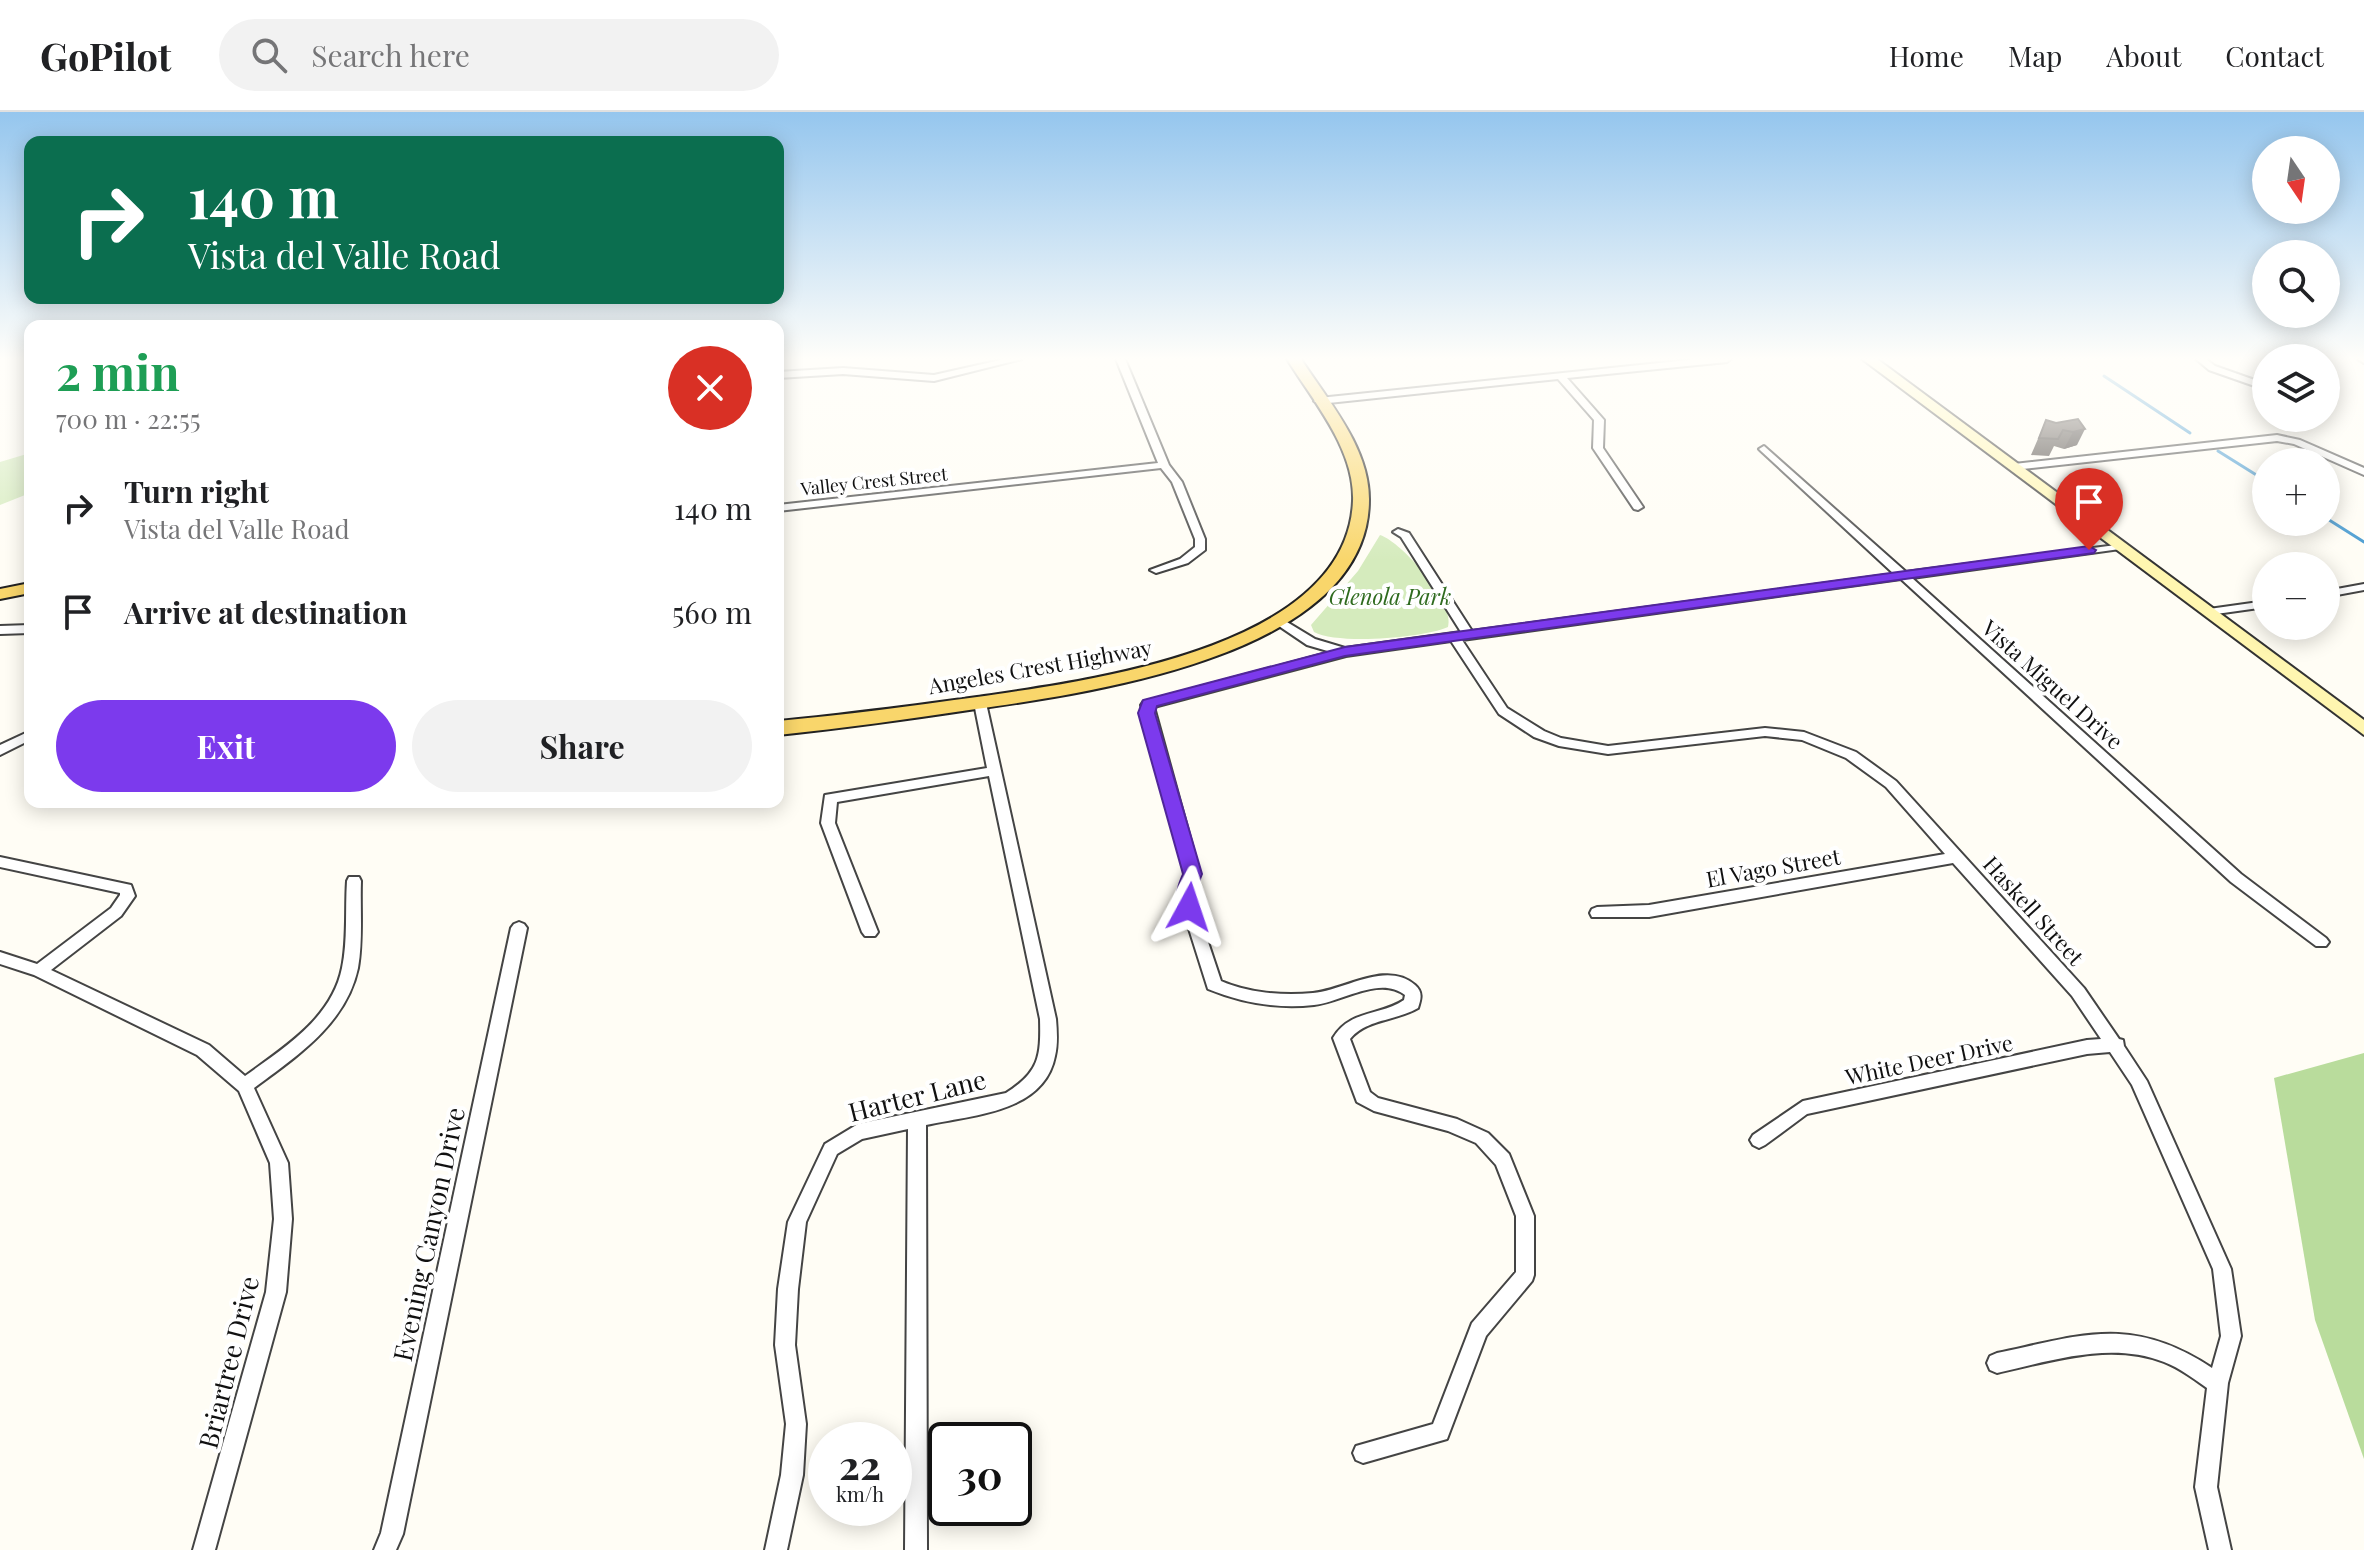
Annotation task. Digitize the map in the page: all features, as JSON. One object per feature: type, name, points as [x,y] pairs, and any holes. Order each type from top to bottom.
[{"type":"main road","name":"Angeles Crest Highway","points":[[784,727],[980,703],[1161,671],[1219,649],[1277,620],[1310,596],[1334,572],[1360,521],[1360,482],[1347,444],[1335,426]]},
{"type":"main road","points":[[0,594],[24,589]]},
{"type":"street","points":[[1148,426],[1164,465],[1177,482],[1201,548],[1184,561],[1156,570]]},
{"type":"street","points":[[1599,426],[1598,448],[1638,507]]},
{"type":"street","points":[[1959,426],[2364,729]]},
{"type":"street","points":[[2014,467],[2277,438],[2297,442],[2364,472]]},
{"type":"street","name":"Vista Miguel Drive","points":[[1764,449],[2236,878],[2321,942]]},
{"type":"street","name":"Valley Crest Street","points":[[784,507],[1164,465]]},
{"type":"street","name":"Haskell Street","points":[[1398,532],[1405,535],[1503,711],[1539,734],[1608,750],[1750,732],[1804,736],[1830,744],[1873,768],[2078,992],[2139,1081],[2222,1269],[2231,1336],[2218,1383],[2206,1487],[2220,1550]]},
{"type":"street","points":[[1363,1453],[1440,1432],[1479,1330],[1525,1275],[1525,1216],[1503,1160],[1482,1138],[1451,1124],[1374,1104],[1363,1097],[1341,1038],[1347,1027],[1363,1019],[1399,1014],[1412,1003],[1413,992],[1405,984],[1389,981],[1314,1000],[1235,995],[1214,985],[1185,894],[1193,874],[1147,713],[1149,703],[1345,652],[2120,546]]},
{"type":"street","points":[[2340,591],[2364,587]]},
{"type":"street","points":[[2209,612],[2252,606]]},
{"type":"street","points":[[1277,620],[1311,642],[1345,652]]},
{"type":"street","points":[[0,630],[24,629]]},
{"type":"street","name":"Harter Lane","points":[[776,1550],[792,1475],[796,1424],[785,1345],[797,1222],[831,1149],[858,1132],[917,1122],[1010,1099],[1031,1086],[1044,1071],[1049,1045],[1048,1019],[980,703]]},
{"type":"street","points":[[0,751],[24,738]]},
{"type":"street","points":[[870,932],[828,823],[830,798],[995,771]]},
{"type":"street","name":"El Vago Street","points":[[1597,913],[1649,911],[1956,857]]},
{"type":"street","points":[[0,862],[126,889],[128,896],[116,912],[39,971]]},
{"type":"street","points":[[245,1086],[322,1021],[341,993],[350,970],[354,881]]},
{"type":"street","name":"Evening Canyon Drive","points":[[385,1550],[392,1534],[519,928]]},
{"type":"street","name":"Briartree Drive","points":[[0,958],[39,971],[203,1050],[245,1086],[279,1163],[283,1219],[278,1278],[251,1390],[204,1550]]},
{"type":"street","name":"White Deer Drive","points":[[1759,1140],[1803,1108],[2087,1047],[2117,1045]]},
{"type":"street","points":[[916,1550],[917,1122]]},
{"type":"street","points":[[1997,1363],[2093,1343],[2131,1342],[2169,1354],[2218,1383]]},
{"type":"green space","points":[[24,455],[24,495],[0,505],[0,462]]},
{"type":"green space","name":"Glenola Park","points":[[1380,535],[1401,549],[1425,575],[1444,604],[1448,627],[1420,634],[1360,639],[1314,632],[1311,625],[1358,571]]},
{"type":"green space","points":[[2364,1053],[2364,1459],[2315,1320],[2274,1078]]},
{"type":"building","points":[[2044,426],[2083,426],[2085,429],[2073,432],[2063,430],[2058,439],[2039,438]]},
{"type":"waterway","points":[[2180,426],[2190,433]]},
{"type":"waterway","points":[[2218,451],[2252,472]]},
{"type":"waterway","points":[[2340,527],[2364,542]]},
{"type":"route","points":[[1189,907],[1185,894],[1193,874],[1147,713],[1149,703],[1345,652],[2089,550]]}]
